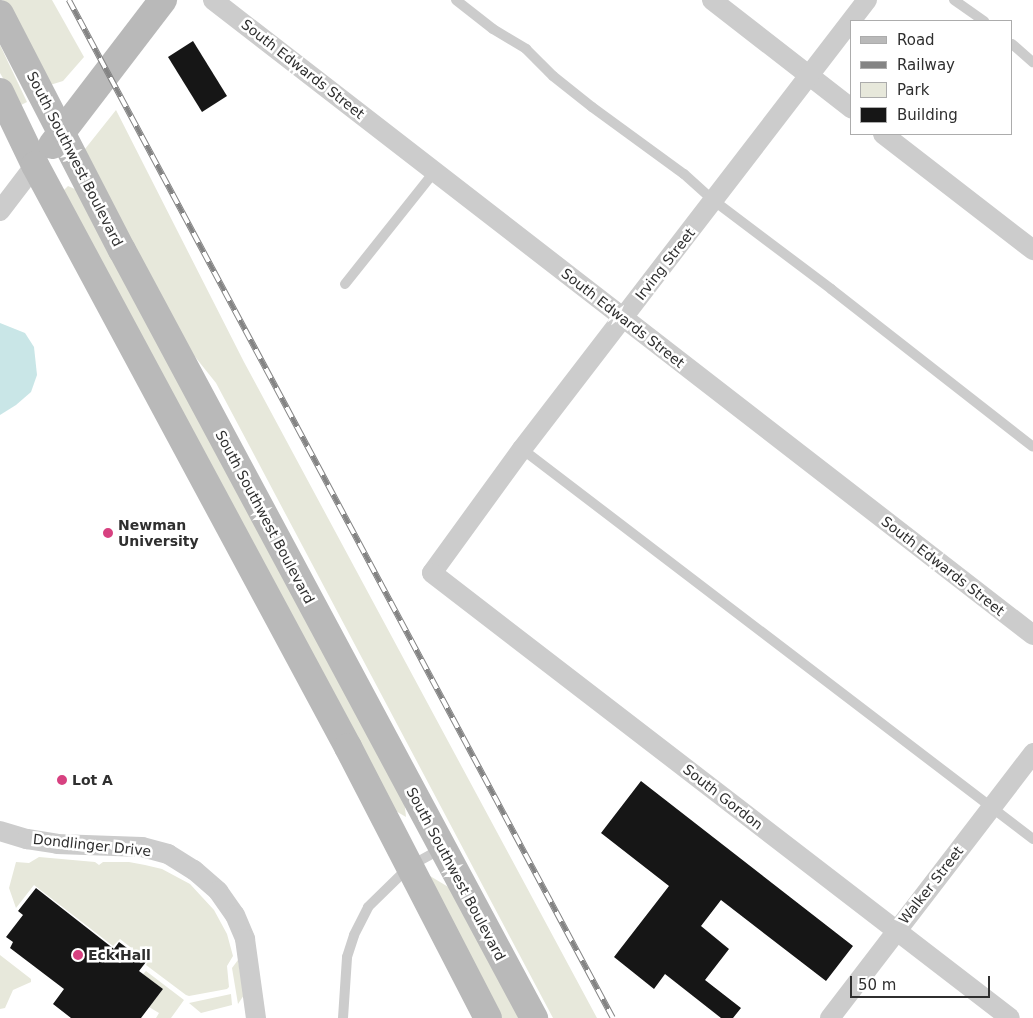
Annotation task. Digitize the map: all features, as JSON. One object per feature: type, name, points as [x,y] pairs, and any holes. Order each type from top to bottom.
[{"type":"main road","points":[[35,165],[63,132],[159,2]]},
{"type":"main road","name":"South Southwest Boulevard","points":[[0,14],[63,132],[127,259],[534,1018]]},
{"type":"main road","points":[[0,92],[35,165],[140,357],[410,866],[488,1018]]},
{"type":"street","name":"South Edwards Street","points":[[213,0],[1033,635]]},
{"type":"street","points":[[712,0],[850,107]]},
{"type":"street","name":"Irving Street","points":[[852,20],[867,0]]},
{"type":"street","name":"Irving Street","points":[[437,576],[432,573],[522,449],[850,22]]},
{"type":"street","points":[[884,135],[1033,250]]},
{"type":"street","points":[[0,211],[35,165]]},
{"type":"street","name":"South Gordon","points":[[437,576],[1010,1018]]},
{"type":"street","name":"Walker Street","points":[[830,1018],[1033,753]]},
{"type":"street","name":"Dondlinger Drive","points":[[0,831],[28,839],[57,844],[142,847],[168,854],[194,870],[218,891],[235,915],[245,939],[256,1018]]},
{"type":"lane","points":[[456,0],[493,28],[526,49],[553,76],[592,107],[684,174],[714,200],[831,289],[1033,448]]},
{"type":"lane","points":[[954,0],[983,20]]},
{"type":"lane","points":[[1013,45],[1033,62]]},
{"type":"lane","points":[[345,284],[435,171]]},
{"type":"lane","points":[[522,449],[1033,839]]},
{"type":"lane","points":[[343,1018],[347,957],[362,918],[376,897],[410,866],[443,848]]},
{"type":"green space","points":[[3,0],[52,0],[84,57],[63,81],[50,85],[36,69]]},
{"type":"green space","points":[[0,45],[27,102],[19,106],[0,73]]},
{"type":"green space","points":[[116,110],[244,362],[597,1018],[553,1018],[216,383],[188,348],[81,154]]},
{"type":"green space","points":[[68,186],[77,190],[404,799],[406,817],[389,807],[64,195],[64,190]]},
{"type":"green space","points":[[39,857],[95,862],[99,865],[103,862],[129,862],[162,869],[190,884],[214,910],[227,934],[233,956],[227,966],[229,987],[227,989],[186,995],[146,965],[148,961],[120,939],[113,946],[34,885],[16,908],[9,888],[16,862],[29,863]]},
{"type":"green space","points":[[430,876],[450,888],[519,1018],[497,1018],[429,880]]},
{"type":"green space","points":[[0,955],[31,979],[31,982],[13,990],[5,1008],[0,1009]]},
{"type":"green space","points":[[238,960],[244,995],[238,1004],[232,968]]},
{"type":"green space","points":[[146,971],[184,1000],[171,1018],[156,1018],[159,1013],[149,1007],[163,989],[143,974]]},
{"type":"green space","points":[[231,994],[232,1005],[201,1013],[189,1003]]},
{"type":"water","points":[[0,323],[25,333],[34,347],[37,375],[31,392],[16,405],[0,415]]},
{"type":"building","points":[[193,41],[227,96],[202,112],[168,57]]},
{"type":"building","points":[[641,781],[853,946],[826,981],[721,900],[701,926],[729,949],[705,980],[741,1008],[733,1018],[721,1018],[665,974],[654,989],[614,957],[669,886],[601,833]]},
{"type":"building","name":"Eck Hall","points":[[36,888],[114,949],[119,942],[146,962],[139,971],[163,989],[141,1018],[71,1018],[53,1004],[64,989],[10,948],[13,942],[6,937],[23,915],[18,911]]},
{"type":"railway","points":[[69,0],[613,1018]]},
{"type":"place","name":"Newman University","points":[[108,533]]},
{"type":"place","name":"Lot A","points":[[62,780]]},
{"type":"place","name":"Eck Hall","points":[[78,955]]}]
